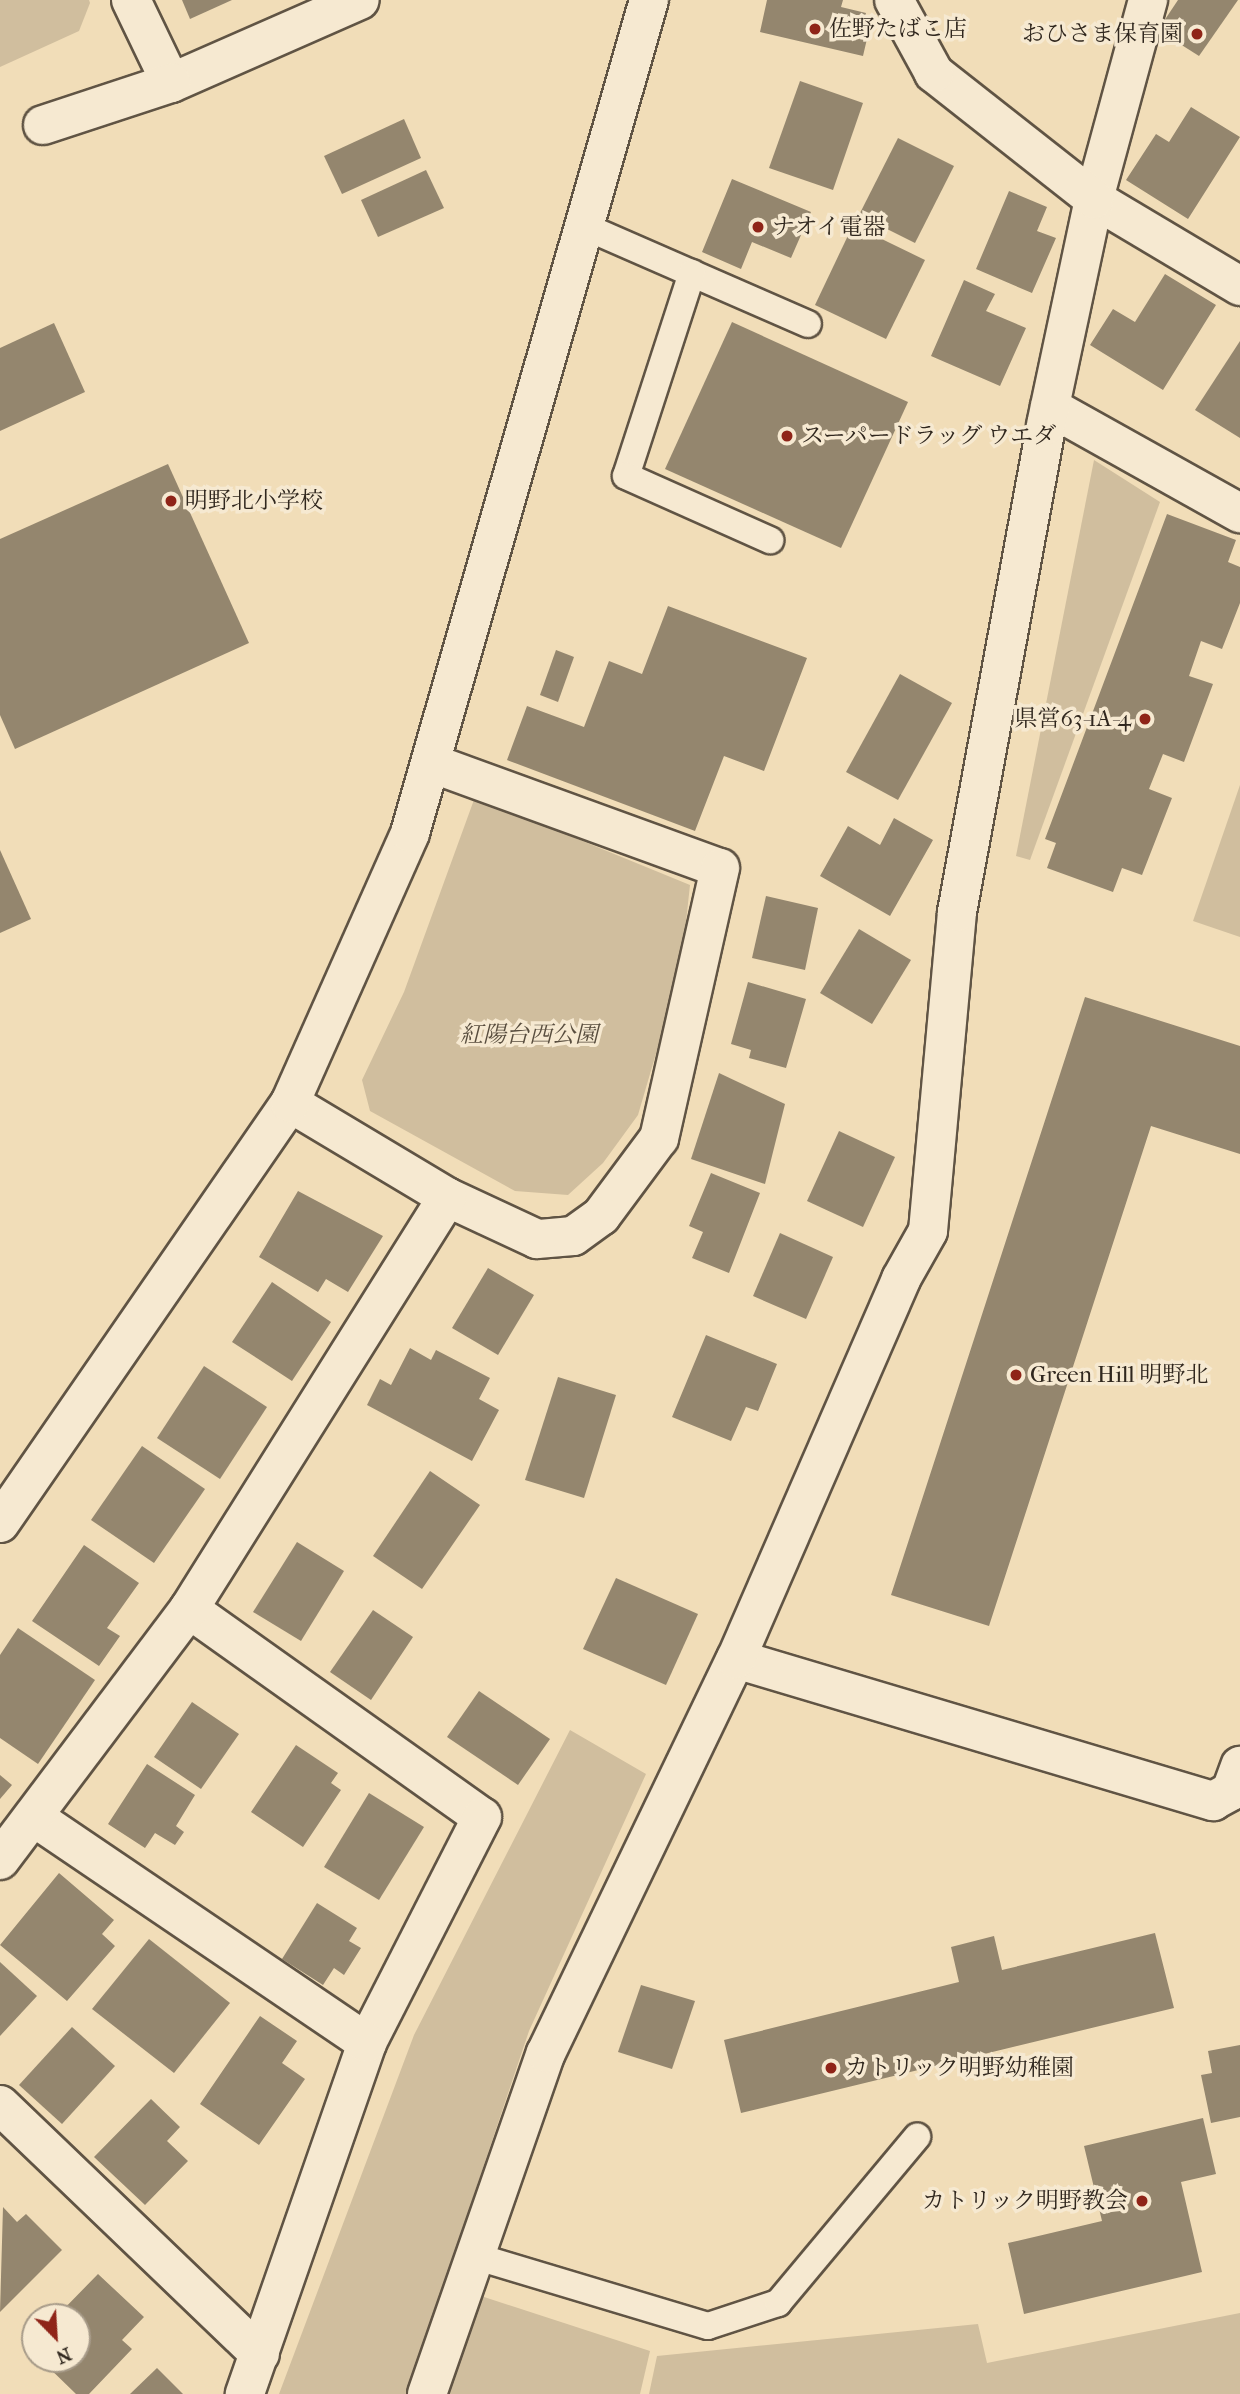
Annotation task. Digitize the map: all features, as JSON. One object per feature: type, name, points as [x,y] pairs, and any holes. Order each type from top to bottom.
[{"type":"street","points":[[131,0],[171,83]]},
{"type":"street","points":[[43,125],[171,83],[360,0]]},
{"type":"street","points":[[0,1523],[290,1102],[410,833],[649,0]]},
{"type":"street","points":[[894,0],[934,73],[1094,199],[1240,286]]},
{"type":"street","points":[[427,2394],[471,2255],[546,2053],[736,1659],[901,1279],[928,1231],[957,912],[1050,407],[1094,199],[1148,0]]},
{"type":"street","points":[[1050,407],[1240,513]]},
{"type":"street","points":[[290,1102],[447,1197],[537,1238],[573,1236],[601,1216],[659,1138],[720,868],[431,763]]},
{"type":"street","points":[[0,1860],[35,1818],[190,1609],[447,1197]]},
{"type":"street","points":[[190,1609],[482,1817],[368,2043],[245,2394]]},
{"type":"street","points":[[736,1659],[1213,1801],[1231,1791],[1240,1766]]},
{"type":"street","points":[[35,1818],[368,2043]]},
{"type":"street","points":[[0,2105],[260,2354]]},
{"type":"lane","points":[[586,227],[808,324]]},
{"type":"lane","points":[[692,273],[626,476],[769,540]]},
{"type":"lane","points":[[471,2255],[708,2326],[778,2303],[917,2137]]},
{"type":"green space","points":[[0,0],[89,0],[90,3],[79,31],[0,67]]},
{"type":"green space","points":[[1094,460],[1160,502],[1030,860],[1016,856]]},
{"type":"green space","points":[[1240,785],[1240,937],[1193,921]]},
{"type":"green space","name":"紅陽台西公園","points":[[475,797],[690,885],[681,968],[638,1115],[603,1163],[568,1195],[515,1191],[370,1111],[362,1080],[404,992]]},
{"type":"green space","points":[[570,1730],[646,1774],[529,2031],[407,2394],[279,2394],[414,2035]]},
{"type":"green space","points":[[478,2295],[650,2351],[640,2394],[446,2394]]},
{"type":"green space","points":[[1240,2313],[1240,2394],[649,2394],[657,2356],[978,2324],[987,2363]]},
{"type":"building","points":[[182,0],[232,0],[190,19]]},
{"type":"building","name":"佐野たばこ店","points":[[767,0],[843,0],[841,7],[866,13],[863,25],[870,26],[863,56],[760,32]]},
{"type":"building","points":[[1178,0],[1238,0],[1199,56],[1158,30]]},
{"type":"building","points":[[800,81],[863,103],[833,190],[769,168]]},
{"type":"building","points":[[1191,107],[1240,137],[1188,219],[1126,180],[1156,134],[1169,142]]},
{"type":"building","points":[[404,119],[421,158],[342,194],[324,156]]},
{"type":"building","points":[[898,138],[954,166],[915,243],[859,215]]},
{"type":"building","points":[[426,170],[444,208],[378,237],[361,200]]},
{"type":"building","name":"ナオイ電器","points":[[732,179],[811,212],[791,258],[752,242],[741,269],[702,252]]},
{"type":"building","points":[[1009,191],[1047,207],[1037,231],[1056,238],[1032,293],[976,269]]},
{"type":"building","points":[[853,225],[925,260],[886,339],[815,305]]},
{"type":"building","points":[[1165,274],[1216,305],[1163,390],[1090,345],[1113,309],[1135,322]]},
{"type":"building","points":[[964,280],[995,294],[986,311],[1026,328],[1000,386],[931,356]]},
{"type":"building","name":"スーパードラッグ ウエダ","points":[[732,322],[908,402],[841,548],[665,469]]},
{"type":"building","points":[[54,323],[85,392],[0,431],[0,348]]},
{"type":"building","points":[[1240,341],[1240,438],[1195,410]]},
{"type":"building","points":[[168,464],[249,643],[15,749],[0,715],[0,539]]},
{"type":"building","name":"県営63-1A-4","points":[[1167,514],[1236,540],[1228,562],[1240,567],[1240,603],[1222,649],[1201,641],[1189,676],[1213,684],[1184,762],[1163,754],[1149,789],[1172,798],[1142,875],[1122,868],[1113,892],[1047,868],[1056,843],[1045,839]]},
{"type":"building","points":[[668,606],[807,658],[764,771],[724,756],[695,831],[507,760],[527,706],[584,727],[609,661],[642,674]]},
{"type":"building","points":[[556,650],[574,657],[558,702],[540,695]]},
{"type":"building","points":[[900,674],[952,703],[898,800],[846,772]]},
{"type":"building","points":[[894,818],[933,840],[890,916],[820,876],[848,826],[880,845]]},
{"type":"building","points":[[0,850],[31,919],[0,933]]},
{"type":"building","points":[[766,896],[818,908],[805,970],[752,958]]},
{"type":"building","points":[[859,929],[911,960],[872,1024],[820,993]]},
{"type":"building","points":[[748,982],[806,999],[786,1068],[749,1058],[751,1050],[731,1044]]},
{"type":"building","name":"Green Hill 明野北","points":[[1085,997],[1240,1046],[1240,1154],[1151,1126],[989,1626],[891,1595]]},
{"type":"building","points":[[719,1073],[785,1104],[765,1184],[691,1159]]},
{"type":"building","points":[[839,1131],[895,1157],[863,1227],[807,1201]]},
{"type":"building","points":[[711,1173],[760,1193],[729,1273],[692,1258],[703,1232],[689,1226]]},
{"type":"building","points":[[298,1191],[383,1236],[348,1292],[326,1279],[318,1292],[259,1257]]},
{"type":"building","points":[[780,1233],[833,1257],[806,1319],[753,1296]]},
{"type":"building","points":[[488,1268],[534,1295],[498,1355],[452,1328]]},
{"type":"building","points":[[272,1282],[331,1322],[292,1381],[232,1342]]},
{"type":"building","points":[[706,1335],[777,1364],[758,1411],[746,1407],[731,1441],[672,1417]]},
{"type":"building","points":[[410,1348],[431,1360],[436,1350],[490,1378],[479,1399],[499,1410],[472,1461],[367,1405],[380,1379],[391,1385]]},
{"type":"building","points":[[204,1366],[267,1407],[220,1479],[157,1438]]},
{"type":"building","points":[[558,1377],[616,1395],[584,1498],[525,1480]]},
{"type":"building","points":[[142,1446],[205,1489],[154,1563],[91,1520]]},
{"type":"building","points":[[430,1471],[480,1505],[422,1589],[373,1556]]},
{"type":"building","points":[[297,1542],[344,1571],[301,1641],[253,1612]]},
{"type":"building","points":[[84,1545],[139,1583],[107,1628],[120,1636],[99,1666],[32,1621]]},
{"type":"building","points":[[616,1578],[698,1614],[666,1685],[583,1649]]},
{"type":"building","points":[[373,1610],[413,1637],[371,1700],[330,1672]]},
{"type":"building","points":[[18,1628],[95,1680],[38,1764],[0,1738],[0,1655]]},
{"type":"building","points":[[479,1691],[550,1739],[518,1785],[447,1737]]},
{"type":"building","points":[[192,1702],[239,1734],[201,1789],[154,1757]]},
{"type":"building","points":[[296,1745],[338,1773],[331,1783],[341,1790],[303,1847],[251,1812]]},
{"type":"building","points":[[147,1764],[195,1795],[176,1826],[184,1832],[175,1845],[155,1833],[145,1848],[108,1824]]},
{"type":"building","points":[[0,1775],[12,1785],[0,1799]]},
{"type":"building","points":[[369,1793],[424,1827],[379,1900],[324,1867]]},
{"type":"building","points":[[59,1873],[114,1920],[102,1934],[115,1946],[67,2001],[0,1945]]},
{"type":"building","points":[[317,1903],[357,1928],[349,1941],[361,1948],[344,1975],[334,1968],[323,1985],[282,1959]]},
{"type":"building","points":[[1155,1933],[1174,2008],[741,2113],[724,2040],[959,1982],[951,1947],[994,1936],[1002,1970]]},
{"type":"building","points":[[149,1939],[230,2003],[174,2073],[92,2009]]},
{"type":"building","points":[[0,1962],[37,1996],[0,2036]]},
{"type":"building","points":[[641,1985],[695,2001],[672,2069],[618,2052]]},
{"type":"building","points":[[260,2016],[297,2041],[282,2063],[305,2079],[259,2145],[200,2104]]},
{"type":"building","points":[[72,2027],[115,2066],[62,2124],[19,2085]]},
{"type":"building","points":[[1240,2045],[1240,2117],[1211,2123],[1201,2075],[1212,2073],[1208,2051]]},
{"type":"building","points":[[151,2099],[180,2127],[167,2141],[188,2161],[145,2205],[94,2157]]},
{"type":"building","name":"カトリック明野教会","points":[[1203,2118],[1216,2174],[1181,2182],[1202,2272],[1024,2314],[1008,2243],[1102,2221],[1084,2146]]},
{"type":"building","points":[[3,2207],[17,2222],[26,2214],[62,2250],[0,2312]]},
{"type":"building","points":[[98,2274],[144,2317],[122,2340],[132,2349],[89,2394],[76,2394],[54,2373],[91,2373],[91,2303],[70,2303]]},
{"type":"building","points":[[157,2368],[183,2394],[130,2394]]},
{"type":"place","name":"佐野たばこ店","points":[[815,29]]},
{"type":"place","name":"おひさま保育園","points":[[1197,34]]},
{"type":"place","name":"ナオイ電器","points":[[758,227]]},
{"type":"place","name":"スーパードラッグ ウエダ","points":[[787,436]]},
{"type":"place","name":"明野北小学校","points":[[171,501]]},
{"type":"place","name":"県営63-1A-4","points":[[1145,719]]},
{"type":"place","name":"Green Hill 明野北","points":[[1016,1375]]},
{"type":"place","name":"カトリック明野幼稚園","points":[[831,2068]]},
{"type":"place","name":"カトリック明野教会","points":[[1142,2201]]}]
